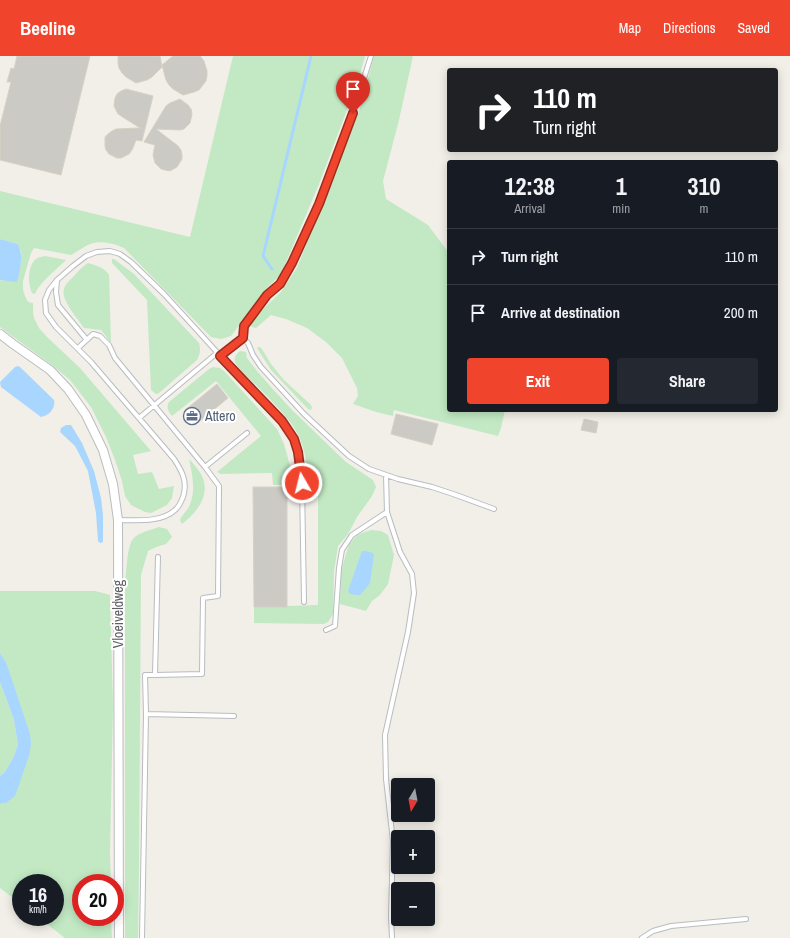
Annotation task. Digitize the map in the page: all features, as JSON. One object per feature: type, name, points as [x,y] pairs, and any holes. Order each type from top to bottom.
[{"type":"street","name":"Vloeiveldweg","points":[[0,334],[50,370],[68,389],[86,416],[103,450],[114,484],[118,520],[119,938]]},
{"type":"lane","points":[[371,56],[353,113],[319,204],[292,263],[280,284],[267,295],[244,326],[243,338],[248,343],[253,355],[261,367],[304,414],[349,456],[369,469],[398,479],[432,487],[494,509]]},
{"type":"lane","points":[[118,520],[147,520],[159,518],[169,514],[176,510],[181,502],[184,494],[185,483],[182,471],[174,459],[92,362],[56,327],[46,313],[45,300],[49,290],[57,280],[86,256],[97,252],[110,251],[120,254],[164,294],[282,421],[294,439],[298,452],[302,483],[304,602]]},
{"type":"lane","points":[[57,280],[56,292],[58,305],[87,340]]},
{"type":"lane","points":[[78,348],[93,334],[100,336],[109,345],[115,358],[205,467],[218,486],[218,596],[204,598],[202,674],[146,675],[142,938]]},
{"type":"lane","points":[[139,418],[219,354],[243,338]]},
{"type":"lane","points":[[205,467],[247,432]]},
{"type":"lane","points":[[386,475],[387,512],[400,552],[412,574],[414,593],[408,632],[385,735],[386,779],[393,841],[391,916],[392,938]]},
{"type":"lane","points":[[326,630],[335,626],[338,575],[342,550],[352,535],[387,512]]},
{"type":"lane","points":[[155,675],[158,557]]},
{"type":"lane","points":[[146,714],[234,716]]},
{"type":"lane","points":[[642,938],[653,931],[671,926],[746,919]]},
{"type":"green space","points":[[233,56],[365,56],[359,78],[319,184],[281,274],[266,289],[231,336],[221,339],[211,337],[124,248],[111,243],[103,242],[87,245],[71,255],[34,248],[31,253],[23,281],[25,296],[28,302],[33,303],[34,318],[39,328],[80,368],[151,451],[133,455],[138,474],[152,472],[159,489],[174,486],[172,498],[167,505],[151,513],[145,512],[131,505],[125,496],[122,481],[106,437],[91,407],[70,380],[0,327],[0,280],[2,281],[21,265],[21,252],[18,244],[0,239],[0,191],[190,237]]},
{"type":"green space","points":[[374,56],[413,56],[399,120],[383,181],[386,199],[428,225],[447,250],[447,412],[505,412],[498,436],[394,410],[393,416],[353,404],[358,396],[357,388],[342,358],[326,342],[307,328],[286,319],[271,315],[256,328],[252,327],[250,324],[253,319],[281,292],[297,268],[359,112]]},
{"type":"green space","points":[[45,256],[66,260],[44,281],[35,294],[32,293],[30,285],[29,275],[31,266],[36,259]]},
{"type":"green space","points":[[112,259],[134,274],[199,343],[200,352],[197,360],[159,393],[156,394],[151,390],[147,300],[112,263]]},
{"type":"green space","points":[[88,263],[103,268],[109,275],[111,343],[101,330],[84,328],[70,309],[63,293],[65,285]]},
{"type":"green space","points":[[257,348],[262,349],[271,364],[284,380],[310,404],[312,407],[311,410],[308,409],[271,370]]},
{"type":"green space","points":[[240,351],[246,352],[247,358],[257,371],[293,411],[346,462],[373,480],[376,487],[348,534],[338,546],[334,572],[333,614],[328,622],[324,624],[254,623],[254,607],[318,605],[318,487],[307,486],[306,461],[302,444],[295,429],[278,407],[236,364],[235,357]]},
{"type":"green space","points":[[213,367],[220,368],[225,372],[277,429],[284,444],[290,466],[292,485],[273,485],[272,473],[221,474],[217,472],[261,436],[216,381],[172,416],[169,413],[169,402]]},
{"type":"green space","points":[[189,459],[202,476],[205,490],[201,503],[197,509],[182,524],[180,520],[189,506],[193,493],[193,482]]},
{"type":"green space","points":[[159,527],[167,529],[172,537],[166,544],[148,551],[141,575],[138,938],[125,938],[126,568],[129,547],[133,539],[142,533]]},
{"type":"green space","points":[[371,530],[381,531],[388,535],[394,555],[388,584],[380,595],[372,601],[366,611],[340,604],[341,571],[349,545],[357,535]]},
{"type":"green space","points":[[0,591],[95,591],[110,595],[113,705],[111,874],[72,874],[72,926],[111,926],[112,938],[65,938],[50,926],[64,926],[64,874],[12,874],[12,897],[0,888],[0,804],[6,803],[29,756],[6,662],[0,653]]},
{"type":"green space","points":[[0,682],[14,720],[18,745],[5,772],[0,776]]},
{"type":"water","points":[[0,239],[18,244],[20,249],[21,258],[17,282],[0,280]]},
{"type":"water","points":[[18,366],[54,400],[53,409],[47,415],[41,417],[1,387],[0,382],[15,367]]},
{"type":"water","points":[[66,425],[71,425],[82,443],[94,471],[101,498],[103,515],[103,542],[100,543],[98,541],[96,513],[88,471],[75,446],[60,432],[61,428]]},
{"type":"water","points":[[362,551],[373,553],[374,555],[370,583],[360,595],[350,594],[348,591]]},
{"type":"water","points":[[0,653],[6,662],[30,734],[31,744],[29,756],[15,796],[6,803],[0,804],[0,776],[5,772],[18,745],[14,720],[0,682]]},
{"type":"building","points":[[17,56],[90,56],[61,175],[0,160],[0,126],[11,82],[7,82],[11,68],[14,69]]},
{"type":"building","points":[[118,56],[160,56],[162,67],[152,77],[136,83],[122,73],[119,68]]},
{"type":"building","points":[[173,56],[200,56],[204,61],[207,76],[206,81],[199,90],[183,95],[169,85],[162,65]]},
{"type":"building","points":[[126,89],[153,96],[142,141],[136,140],[129,154],[121,158],[117,158],[109,154],[106,150],[105,137],[116,129],[140,128],[118,114],[114,106],[117,94]]},
{"type":"building","points":[[180,99],[191,109],[192,114],[190,123],[184,129],[180,130],[156,129],[181,150],[182,159],[177,167],[170,171],[161,169],[155,163],[153,155],[155,145],[144,142],[166,106]]},
{"type":"building","points":[[217,384],[228,398],[195,425],[184,411]]},
{"type":"building","points":[[396,414],[438,424],[432,445],[391,434]]},
{"type":"building","points":[[584,419],[598,422],[596,433],[581,430]]},
{"type":"building","points":[[253,487],[287,487],[287,607],[254,607]]},
{"type":"waterway","points":[[272,269],[263,256],[311,56]]},
{"type":"place","name":"Attero","points":[[192,416]]},
{"type":"route","points":[[302,483],[298,452],[294,439],[282,421],[220,356],[243,338],[244,326],[267,295],[280,284],[292,263],[319,204],[353,113]]}]
